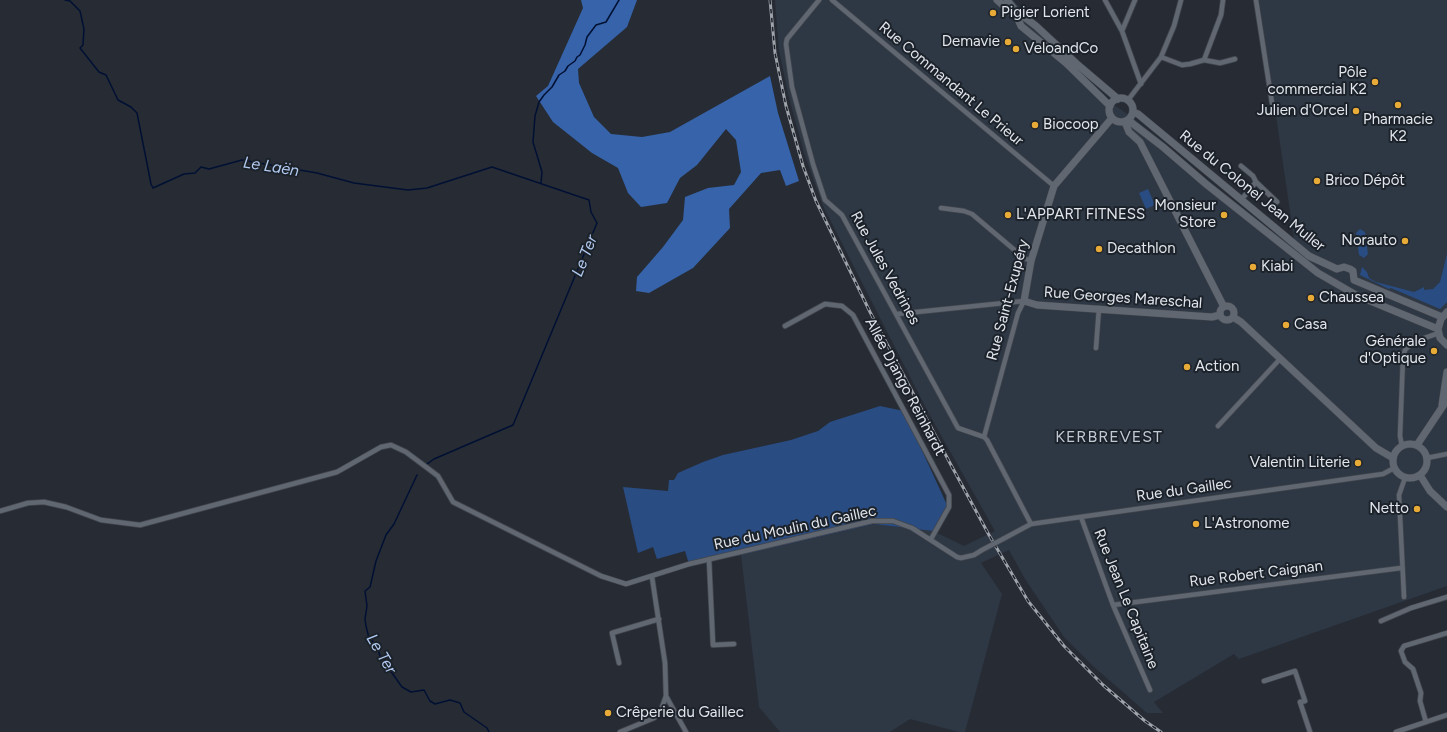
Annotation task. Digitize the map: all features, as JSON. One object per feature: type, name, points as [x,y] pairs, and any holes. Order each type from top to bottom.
[{"type":"main road","points":[[997,0],[1018,19],[1021,26],[1066,63],[1110,106]]},
{"type":"main road","points":[[1007,0],[1015,10],[1036,26],[1078,66],[1118,99],[1128,100],[1132,105],[1133,112],[1127,121],[1129,132],[1140,142],[1224,307]]},
{"type":"main road","points":[[1118,99],[1110,106],[1109,112],[1112,118],[1118,122],[1127,121]]},
{"type":"main road","name":"Rue du Colonel Jean Muller","points":[[1133,112],[1138,114],[1309,256],[1337,269],[1344,267],[1350,269],[1353,271],[1354,280],[1445,315]]},
{"type":"main road","name":"Rue Saint-Exupéry","points":[[1024,301],[1031,260],[1054,186],[1112,118]]},
{"type":"main road","name":"Rue du Colonel Jean Muller","points":[[1127,121],[1164,146],[1298,259],[1343,288],[1438,331]]},
{"type":"main road","points":[[1343,288],[1348,287],[1354,280]]},
{"type":"main road","name":"Rue Georges Mareschal","points":[[1024,301],[1037,305],[1099,308],[1212,317],[1220,314]]},
{"type":"main road","points":[[1224,307],[1229,306],[1232,309],[1234,313],[1233,317]]},
{"type":"main road","points":[[1224,307],[1220,314],[1225,319],[1229,320],[1233,317]]},
{"type":"main road","points":[[1445,315],[1438,331],[1447,346]]},
{"type":"main road","points":[[1233,317],[1241,322],[1376,448],[1394,458]]},
{"type":"main road","points":[[1440,410],[1447,372]]},
{"type":"main road","points":[[1417,445],[1447,400]]},
{"type":"main road","points":[[1409,444],[1417,445],[1425,453],[1427,458],[1426,468],[1420,476],[1405,478],[1394,468],[1394,458],[1398,449],[1402,446],[1409,444]]},
{"type":"main road","points":[[1420,476],[1430,491],[1447,507]]},
{"type":"street","name":"Rue Jules Vedrines","points":[[819,0],[787,40],[786,44],[792,87],[813,164],[825,200],[842,215],[958,428],[984,437]]},
{"type":"street","name":"Rue Commandant Le Prieur","points":[[832,0],[1054,186]]},
{"type":"street","points":[[1105,0],[1122,31],[1141,84]]},
{"type":"street","points":[[1122,31],[1135,0]]},
{"type":"street","points":[[1128,100],[1160,57],[1174,26],[1181,0]]},
{"type":"street","points":[[1204,60],[1214,34],[1223,0]]},
{"type":"street","points":[[1256,0],[1272,103]]},
{"type":"street","points":[[1160,57],[1182,65],[1204,60],[1220,63],[1235,59]]},
{"type":"street","points":[[1241,166],[1253,176],[1256,182],[1277,202]]},
{"type":"street","points":[[1241,200],[1256,182]]},
{"type":"street","points":[[941,208],[964,211],[972,214],[1024,258],[1031,260]]},
{"type":"street","points":[[897,314],[1024,301]]},
{"type":"street","name":"Rue Saint-Exupéry","points":[[984,437],[1018,313],[1024,301]]},
{"type":"street","name":"Allée Django Reinhardt","points":[[785,326],[825,304],[842,306],[853,315],[949,495],[949,507],[931,539]]},
{"type":"street","points":[[1096,348],[1099,308]]},
{"type":"street","points":[[1402,446],[1400,436],[1403,358],[1405,350],[1413,342],[1438,331]]},
{"type":"street","points":[[1218,426],[1280,359]]},
{"type":"street","points":[[984,437],[988,440],[1031,524]]},
{"type":"street","name":"Rue du Moulin du Gaillec","points":[[0,511],[28,503],[44,502],[101,520],[140,525],[337,472],[381,447],[391,445],[406,452],[438,476],[453,502],[601,576],[626,584],[689,564],[872,521],[899,523],[931,539],[957,557],[961,558],[982,550]]},
{"type":"street","points":[[1427,458],[1447,454]]},
{"type":"street","name":"Rue du Gaillec","points":[[982,550],[1031,524],[1383,474],[1394,468]]},
{"type":"street","points":[[1404,597],[1401,568],[1399,495],[1405,478]]},
{"type":"street","name":"Rue Jean Le Capitaine","points":[[1081,517],[1113,605],[1150,690]]},
{"type":"street","points":[[709,559],[713,645],[734,644]]},
{"type":"street","name":"Rue Robert Caignan","points":[[1113,605],[1401,568]]},
{"type":"street","points":[[620,732],[654,718],[661,710],[666,696],[665,663],[652,577]]},
{"type":"street","points":[[1381,621],[1411,608],[1447,597]]},
{"type":"street","points":[[619,663],[612,632],[659,619]]},
{"type":"street","points":[[1426,722],[1420,701],[1421,693],[1413,669],[1405,662],[1401,651],[1404,646],[1447,633]]},
{"type":"street","points":[[1264,681],[1295,670],[1305,701],[1300,702],[1310,732]]},
{"type":"street","points":[[666,696],[686,732]]},
{"type":"street","points":[[1396,732],[1447,715]]},
{"type":"shaded area","points":[[581,0],[637,0],[627,27],[578,69],[579,83],[594,117],[611,134],[642,137],[670,132],[770,76],[778,113],[799,181],[786,186],[780,170],[761,173],[729,209],[730,228],[693,268],[649,293],[636,291],[637,277],[663,247],[683,220],[685,197],[708,188],[734,185],[741,172],[736,140],[726,129],[697,165],[680,178],[667,203],[641,207],[628,193],[618,168],[592,153],[553,122],[536,96],[548,86],[583,8]]},
{"type":"shaded area","points":[[775,0],[1013,0],[1087,82],[1111,103],[1132,117],[1297,259],[1259,0],[1447,0],[1447,586],[1239,659],[1234,654],[1154,702],[1163,713],[1147,713],[1094,667],[1064,637],[1025,579],[1009,550],[981,563],[1002,594],[965,732],[959,732],[910,719],[890,732],[780,732],[759,707],[741,555],[875,524],[933,531],[964,546],[995,531],[929,414],[823,206],[804,153],[788,94],[779,50]]},
{"type":"shaded area","points":[[1148,189],[1155,205],[1146,209],[1139,193]]},
{"type":"shaded area","points":[[1360,229],[1365,232],[1368,254],[1364,258],[1359,255],[1356,233]]},
{"type":"shaded area","points":[[1447,254],[1447,302],[1440,309],[1391,288],[1389,289],[1360,275],[1362,267],[1367,272],[1369,278],[1376,282],[1414,292],[1424,287],[1424,290],[1433,289],[1440,282]]},
{"type":"shaded area","points":[[880,406],[904,411],[947,505],[933,531],[874,524],[741,555],[689,564],[685,551],[657,559],[653,547],[638,553],[623,487],[668,491],[669,480],[674,480],[678,473],[703,462],[723,455],[791,440],[818,431],[830,422]]},
{"type":"waterway","name":"Le Laën","points":[[65,0],[70,1],[80,11],[84,29],[83,45],[80,48],[99,72],[106,75],[118,100],[131,107],[137,113],[153,188],[184,174],[195,173],[201,167],[209,169],[242,160],[317,173],[354,183],[408,190],[427,188],[492,167],[589,200],[591,212],[597,223],[513,425],[434,459],[427,464]]},
{"type":"waterway","name":"Le Ter","points":[[541,183],[542,172],[533,142],[535,116],[539,102],[552,87],[559,75],[565,71],[568,66],[580,55],[587,37],[596,25],[606,22],[619,0]]},
{"type":"waterway","name":"Le Ter","points":[[417,475],[394,524],[386,535],[376,561],[370,587],[365,591],[367,606],[365,619],[369,638],[377,645],[380,656],[402,687],[411,692],[424,690],[430,701],[435,704],[450,700],[460,703],[464,712],[487,728],[489,732]]},
{"type":"railway","points":[[770,0],[775,53],[786,106],[803,166],[816,201],[870,312],[951,465],[989,535],[1028,601],[1064,646],[1103,685],[1145,721],[1161,732]]},
{"type":"place","name":"Pigier Lorient","points":[[993,13]]},
{"type":"place","name":"Demavie","points":[[1008,42]]},
{"type":"place","name":"VeloandCo","points":[[1016,49]]},
{"type":"place","name":"Pôle commercial K2","points":[[1375,82]]},
{"type":"place","name":"Pharmacie K2","points":[[1398,105]]},
{"type":"place","name":"Julien d'Orcel","points":[[1356,111]]},
{"type":"place","name":"Biocoop","points":[[1035,125]]},
{"type":"place","name":"Brico Dépôt","points":[[1317,181]]},
{"type":"place","name":"L'APPART FITNESS","points":[[1008,215]]},
{"type":"place","name":"Monsieur Store","points":[[1224,215]]},
{"type":"place","name":"Norauto","points":[[1405,241]]},
{"type":"place","name":"Decathlon","points":[[1099,249]]},
{"type":"place","name":"Kiabi","points":[[1253,267]]},
{"type":"place","name":"Chaussea","points":[[1311,298]]},
{"type":"place","name":"Casa","points":[[1286,325]]},
{"type":"place","name":"Générale d'Optique","points":[[1434,351]]},
{"type":"place","name":"Action","points":[[1187,367]]},
{"type":"place","name":"Valentin Literie","points":[[1358,463]]},
{"type":"place","name":"Netto","points":[[1417,509]]},
{"type":"place","name":"L'Astronome","points":[[1196,524]]},
{"type":"place","name":"Crêperie du Gaillec","points":[[608,713]]},
{"type":"district","name":"KERBREVEST","points":[[1109,437]]}]
